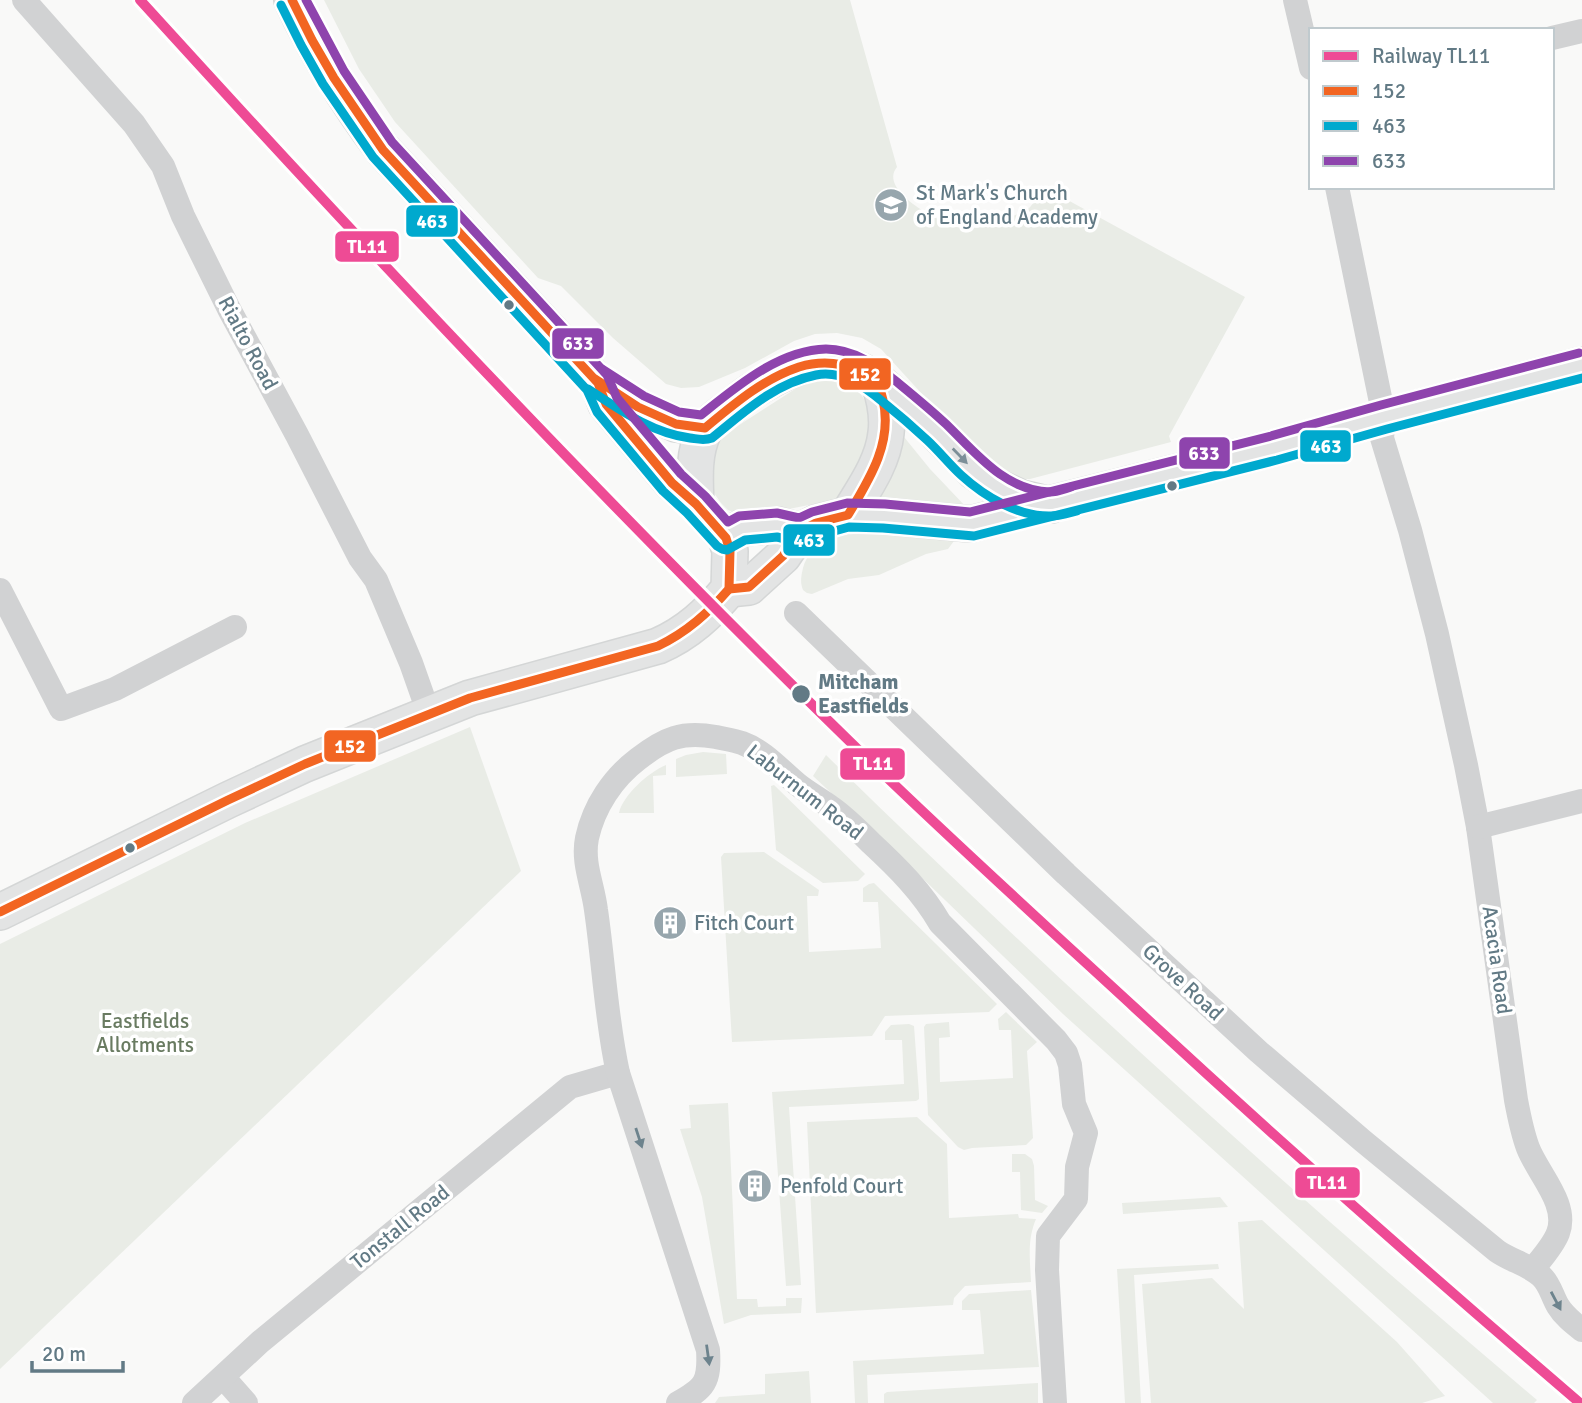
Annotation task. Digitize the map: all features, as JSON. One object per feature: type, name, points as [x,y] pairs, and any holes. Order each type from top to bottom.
[{"type":"street","name":"Rialto Road","points":[[24,0],[134,124],[163,166],[183,216],[229,309],[360,558],[376,580],[429,714]]},
{"type":"street","points":[[292,0],[328,69],[360,120],[383,150],[598,383],[639,407],[676,424],[705,428]]},
{"type":"street","points":[[1295,0],[1309,60]]},
{"type":"street","points":[[1554,38],[1582,31]]},
{"type":"street","name":"Acacia Road","points":[[1337,189],[1384,417],[1382,438],[1410,530],[1437,634],[1478,827],[1518,1113],[1530,1152],[1558,1203],[1560,1218],[1570,1234],[1533,1269]]},
{"type":"street","points":[[696,504],[694,475],[705,428],[742,398],[794,369],[816,362],[848,365],[873,377],[930,426],[974,471],[995,486],[1021,498],[1051,505]]},
{"type":"street","points":[[729,589],[749,587],[783,556],[800,531],[816,523],[848,515],[971,524],[1273,448],[1582,365]]},
{"type":"street","points":[[848,515],[874,472],[887,433],[885,403],[873,377]]},
{"type":"street","points":[[0,912],[297,768],[470,698],[659,646],[683,634],[703,618],[729,589],[730,551],[726,538],[673,483],[606,404],[598,383]]},
{"type":"street","points":[[726,538],[741,528],[778,525],[800,531]]},
{"type":"street","points":[[0,590],[61,709],[115,689],[235,627]]},
{"type":"street","name":"Grove Road","points":[[796,613],[1066,874],[1259,1052],[1504,1257],[1533,1269],[1547,1282],[1564,1314],[1582,1330]]},
{"type":"street","name":"Laburnum Road","points":[[688,1397],[709,1371],[708,1350],[618,1073],[592,886],[586,871],[585,856],[587,838],[601,801],[629,766],[667,740],[682,735],[704,735],[738,741],[749,746],[767,757],[802,788],[833,808],[903,873],[929,904],[940,923],[1066,1053],[1074,1104],[1086,1133],[1077,1167],[1076,1199],[1048,1236],[1047,1270],[1055,1403]]},
{"type":"street","points":[[1478,827],[1582,801]]},
{"type":"street","name":"Tonstall Road","points":[[194,1403],[270,1334],[570,1087],[618,1073]]},
{"type":"street","points":[[223,1377],[246,1403]]},
{"type":"green space","name":"St Mark's Church of England Academy","points":[[324,0],[850,0],[897,167],[893,176],[896,186],[914,205],[951,225],[982,227],[1028,209],[1042,186],[1245,297],[1169,436],[1171,442],[1030,479],[994,473],[881,349],[862,338],[837,333],[815,334],[794,341],[745,368],[699,387],[681,388],[666,384],[613,338],[561,286],[538,278],[395,122],[359,69]]},
{"type":"green space","points":[[830,379],[852,387],[863,398],[876,435],[841,497],[747,517],[728,510],[714,493],[710,481],[716,443],[722,436],[806,382]]},
{"type":"green space","points":[[904,437],[967,508],[877,498]]},
{"type":"green space","points":[[868,532],[954,541],[948,549],[926,554],[879,575],[848,579],[812,594],[803,590],[803,568],[813,551],[829,540]]},
{"type":"green space","name":"Eastfields Allotments","points":[[470,727],[521,871],[0,1369],[0,944],[245,823]]},
{"type":"green space","points":[[703,752],[726,754],[727,774],[676,777],[676,759]]},
{"type":"green space","points":[[826,755],[912,839],[1175,1084],[1537,1400],[1534,1403],[1493,1403],[1063,1014],[813,776]]},
{"type":"green space","points":[[666,765],[666,775],[653,776],[654,813],[619,813],[621,806],[638,785]]},
{"type":"green space","points":[[774,785],[865,874],[858,881],[823,883],[776,850],[771,786]]},
{"type":"green space","points":[[764,852],[819,890],[818,896],[807,896],[809,952],[881,948],[878,902],[863,902],[863,888],[874,883],[997,1004],[989,1012],[885,1016],[872,1036],[732,1042],[721,857],[724,853]]},
{"type":"green space","points":[[1006,1012],[1037,1042],[1027,1051],[1033,1138],[1026,1145],[964,1150],[928,1115],[924,1027],[926,1024],[949,1022],[950,1037],[939,1038],[940,1082],[1013,1078],[1011,1030],[999,1030],[998,1019]]},
{"type":"green space","points":[[891,1025],[914,1026],[919,1099],[789,1107],[801,1285],[786,1286],[772,1092],[904,1084],[902,1040],[885,1040],[885,1032]]},
{"type":"green space","points":[[728,1103],[737,1299],[757,1299],[758,1307],[786,1306],[786,1298],[802,1298],[801,1313],[751,1315],[724,1324],[702,1197],[680,1129],[691,1128],[689,1105]]},
{"type":"green space","points":[[917,1117],[947,1144],[949,1218],[1018,1214],[1019,1218],[1036,1219],[1030,1242],[1031,1282],[965,1286],[954,1298],[953,1305],[816,1313],[807,1122]]},
{"type":"green space","points":[[1012,1154],[1025,1154],[1032,1159],[1035,1200],[1048,1206],[1042,1213],[1021,1210],[1020,1172],[1012,1172]]},
{"type":"green space","points":[[1220,1197],[1228,1207],[1123,1214],[1122,1203]]},
{"type":"green space","points":[[1262,1220],[1397,1342],[1445,1396],[1422,1403],[1151,1403],[1142,1284],[1212,1278],[1244,1309],[1238,1222]]},
{"type":"green space","points":[[1218,1264],[1219,1269],[1134,1275],[1141,1403],[1125,1403],[1117,1269]]},
{"type":"green space","points":[[1031,1290],[1039,1367],[867,1375],[868,1403],[855,1403],[853,1361],[984,1354],[980,1310],[962,1310],[962,1301],[969,1294]]},
{"type":"green space","points":[[809,1371],[811,1403],[715,1403],[719,1397],[765,1394],[765,1374]]},
{"type":"green space","points":[[1038,1383],[1038,1403],[884,1403],[884,1394],[887,1392]]},
{"type":"rail line","name":"TL11","points":[[140,0],[320,196],[594,485],[875,766],[1244,1108],[1580,1403]]},
{"type":"transit line","name":"152","points":[[0,912],[305,764],[470,698],[658,646],[696,621],[729,589],[730,551],[726,538],[696,504],[672,483],[606,404],[598,383],[383,150],[334,78],[292,0]]},
{"type":"transit line","name":"633","points":[[306,0],[344,71],[392,142],[607,375],[617,398],[681,474],[728,522],[739,516],[777,513],[799,518],[847,503],[970,512],[1271,436],[1579,353]]},
{"type":"transit line","name":"463","points":[[281,5],[323,84],[373,157],[587,390],[597,412],[663,491],[722,549],[727,550],[745,540],[777,537],[802,543],[849,527],[974,536],[1277,460],[1582,378]]},
{"type":"transit line","name":"633","points":[[602,369],[644,396],[679,412],[701,415],[744,382],[775,363],[809,351],[826,349],[846,352],[873,365],[897,382],[940,418],[980,458],[1005,477],[1034,490],[1053,492],[1071,487]]},
{"type":"transit line","name":"152","points":[[595,379],[638,407],[676,424],[705,428],[761,385],[806,365],[842,365],[867,375],[877,385],[882,395],[885,416],[882,446],[871,475],[848,515],[816,523],[800,531],[783,556],[749,587],[729,589]]},
{"type":"transit line","name":"463","points":[[588,389],[649,426],[704,440],[712,438],[760,400],[787,385],[816,375],[844,377],[876,396],[927,440],[961,475],[1002,504],[1039,515],[1058,516],[1077,511]]},
{"type":"place","name":"St Mark's Church of England Academy","points":[[891,205]]},
{"type":"place","name":"Mitcham Eastfields","points":[[801,694]]},
{"type":"place","name":"Fitch Court","points":[[670,923]]},
{"type":"place","name":"Penfold Court","points":[[755,1186]]}]
